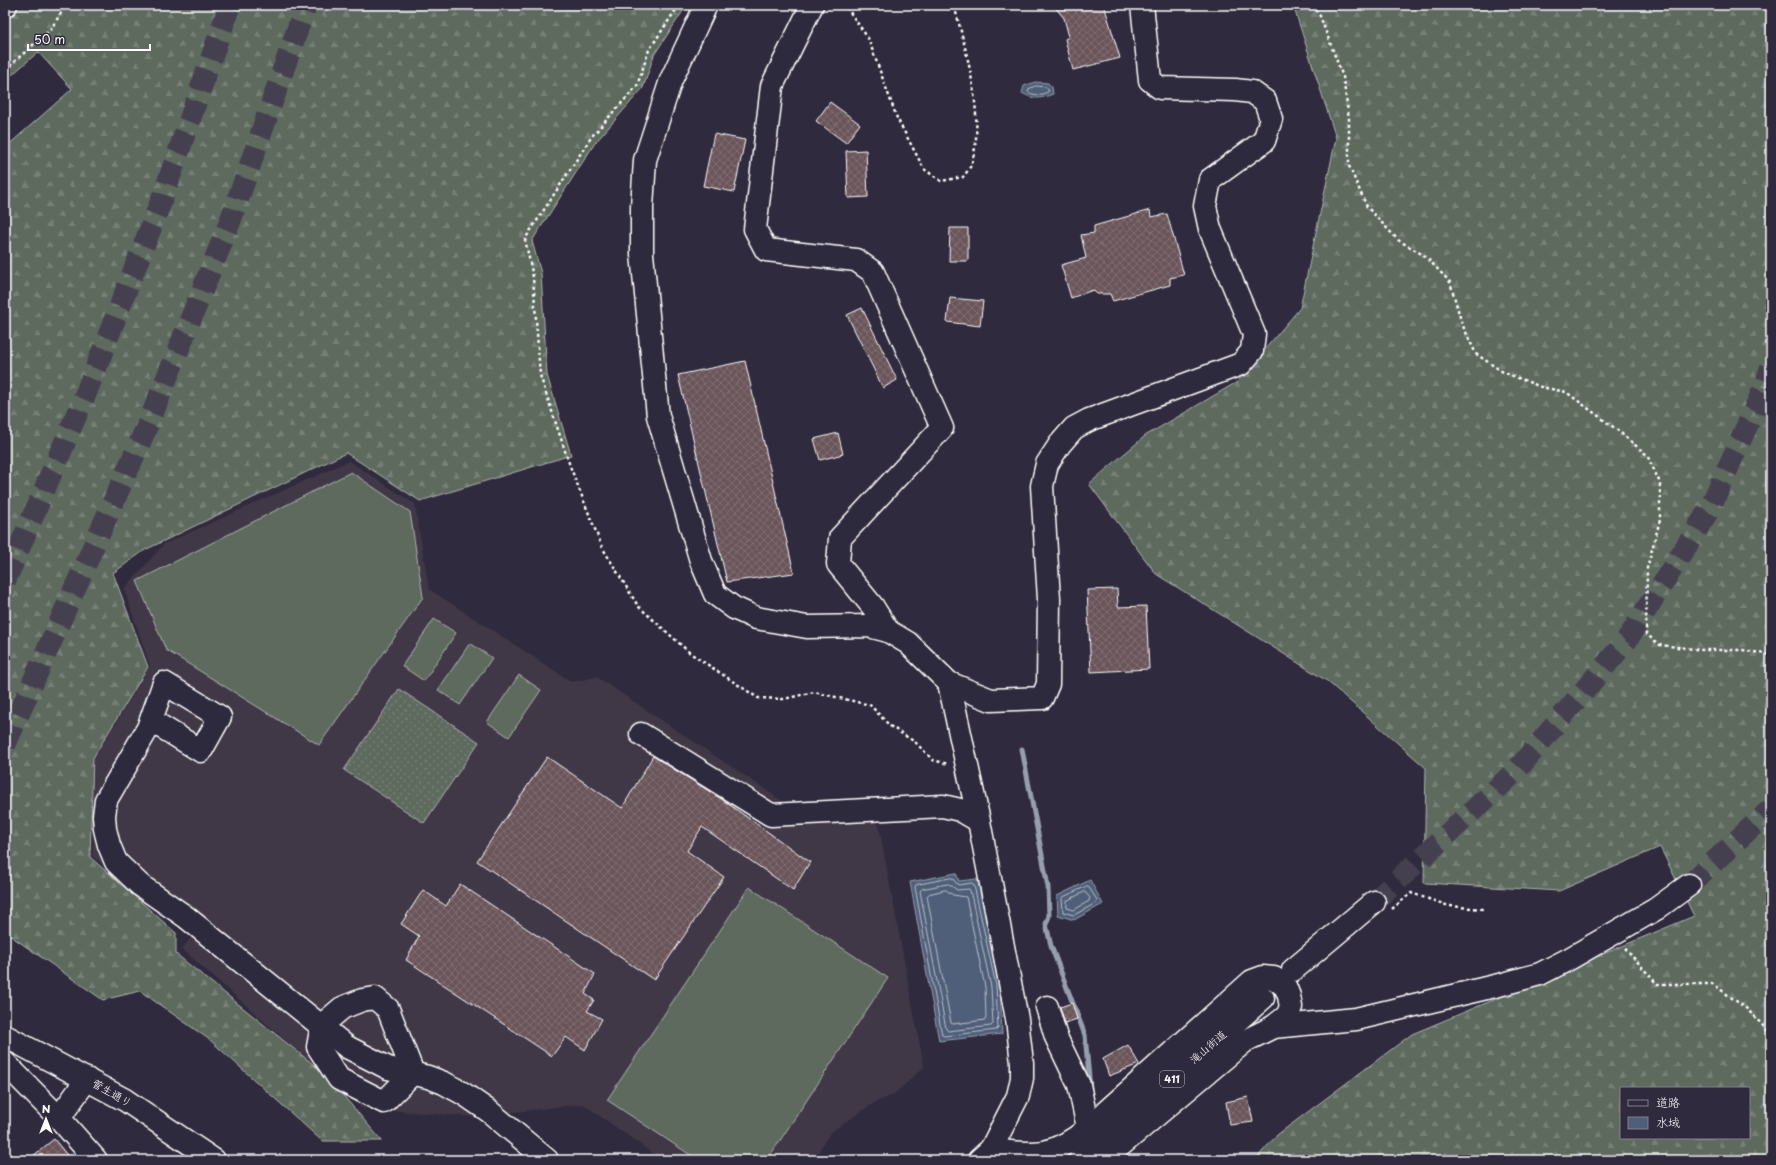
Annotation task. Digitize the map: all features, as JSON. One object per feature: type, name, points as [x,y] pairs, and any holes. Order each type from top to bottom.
[{"type":"main road","points":[[706,5],[671,80],[645,160],[642,207],[642,254],[658,416],[701,561],[715,594],[734,608],[756,618],[807,627],[869,626],[888,631],[908,643],[949,683],[991,700],[1042,698],[1048,684],[1050,599],[1042,486],[1047,464],[1060,444],[1074,428],[1089,420],[1241,364],[1252,351],[1254,334],[1210,229],[1205,206],[1210,180],[1264,141],[1271,119],[1265,101],[1252,92],[1235,90],[1160,88],[1150,80],[1142,5]]},
{"type":"main road","points":[[812,5],[772,86],[755,229],[766,250],[856,260],[873,272],[942,428],[840,538],[838,564],[873,607],[888,631]]},
{"type":"main road","points":[[949,683],[956,721],[979,821],[1017,1019],[1022,1063],[1022,1078],[1018,1096],[985,1154]]},
{"type":"main road","points":[[148,728],[106,800],[104,816],[105,829],[109,845],[116,862],[140,885],[186,917],[348,1047],[372,1061],[388,1068],[413,1073],[444,1083],[464,1094],[490,1112],[547,1160]]},
{"type":"main road","points":[[641,734],[771,814],[943,806],[960,810],[979,821]]},
{"type":"main road","points":[[1274,1027],[1356,1019],[1499,986],[1540,974],[1656,909],[1689,885]]},
{"type":"main road","points":[[1293,970],[1380,908]]},
{"type":"main road","points":[[985,1154],[1044,1152],[1063,1146],[1088,1128],[1252,981],[1263,977],[1274,978],[1285,986],[1291,1007],[1287,1016],[1274,1027],[1245,1041],[1108,1156],[1084,1156]]},
{"type":"main road","points":[[375,998],[388,1009],[413,1073],[384,1102],[339,1079],[318,1047],[322,1025],[342,1008],[362,1000],[375,998]]},
{"type":"main road","name":"滝山街道","points":[[1084,1156],[1263,998]]},
{"type":"main road","points":[[1047,1007],[1056,1037],[1078,1085],[1088,1128]]},
{"type":"main road","name":"菅生通り","points":[[5,1036],[125,1100],[214,1160]]},
{"type":"main road","points":[[5,1063],[59,1118],[96,1160]]},
{"type":"main road","points":[[59,1118],[87,1079]]},
{"type":"path","points":[[5,70],[51,29],[66,5]]},
{"type":"path","points":[[679,5],[649,50],[637,86],[592,136],[525,239],[533,277],[540,375],[570,466],[602,546],[638,606],[690,653],[758,698],[784,699],[814,692],[870,705],[890,726],[915,742],[933,760],[950,765]]},
{"type":"path","points":[[841,5],[847,8],[868,38],[897,118],[924,169],[941,181],[963,178],[972,163],[977,135],[973,83],[954,5]]},
{"type":"path","points":[[1312,5],[1320,16],[1343,77],[1349,119],[1349,166],[1367,207],[1398,240],[1425,256],[1450,282],[1462,324],[1476,354],[1503,372],[1541,387],[1566,392],[1616,429],[1646,455],[1660,483],[1660,520],[1647,568],[1646,634],[1660,645],[1703,650],[1743,650],[1771,655]]},
{"type":"path","points":[[1380,908],[1411,893],[1449,906],[1483,909]]},
{"type":"path","points":[[1626,947],[1657,984],[1713,984],[1747,1009],[1771,1034]]},
{"type":"shaded area","points":[[349,461],[415,504],[429,589],[572,682],[597,677],[784,802],[927,796],[927,818],[878,821],[924,1067],[893,1095],[874,1103],[831,1132],[813,1160],[662,1160],[583,1104],[474,1117],[362,1108],[182,949],[192,936],[92,856],[94,759],[150,666],[124,589],[164,544]]},
{"type":"green space","points":[[5,5],[687,5],[654,55],[643,88],[595,143],[532,241],[541,273],[547,375],[571,455],[420,501],[346,453],[145,550],[113,573],[148,667],[93,758],[90,857],[176,933],[176,954],[324,1073],[382,1141],[322,1141],[210,1040],[140,991],[103,1000],[5,932],[5,148],[72,89],[38,52],[5,81]]},
{"type":"green space","points":[[1293,5],[1771,5],[1771,1160],[1255,1160],[1277,1135],[1412,1034],[1694,916],[1660,847],[1559,891],[1424,883],[1426,768],[1327,681],[1156,574],[1089,484],[1145,436],[1237,382],[1300,308],[1336,138]]},
{"type":"green space","points":[[351,472],[410,512],[423,597],[319,745],[166,650],[137,581]]},
{"type":"green space","points":[[434,619],[456,633],[424,681],[402,666]]},
{"type":"green space","points":[[470,643],[492,658],[460,705],[438,690]]},
{"type":"green space","points":[[519,675],[541,690],[509,737],[487,722]]},
{"type":"green space","points":[[399,689],[479,742],[424,823],[344,770]]},
{"type":"green space","points":[[749,887],[888,978],[767,1160],[698,1160],[607,1100]]},
{"type":"water","points":[[1035,82],[1048,83],[1052,87],[1053,94],[1037,98],[1030,97],[1022,93],[1024,86]]},
{"type":"water","points":[[956,873],[959,881],[977,879],[1000,985],[1002,1034],[939,1041],[910,882]]},
{"type":"water","points":[[1090,880],[1103,904],[1074,920],[1058,915],[1057,896]]},
{"type":"building","points":[[1053,5],[1104,5],[1120,58],[1073,70],[1065,39],[1069,37],[1064,18]]},
{"type":"building","points":[[830,102],[860,124],[846,143],[816,121]]},
{"type":"building","points":[[714,134],[745,140],[734,192],[703,186]]},
{"type":"building","points":[[866,150],[868,197],[848,198],[846,151]]},
{"type":"building","points":[[1150,210],[1151,217],[1167,214],[1184,275],[1170,278],[1170,285],[1113,301],[1110,294],[1097,294],[1093,290],[1071,298],[1061,265],[1086,258],[1081,235],[1094,233],[1094,226]]},
{"type":"building","points":[[950,228],[968,228],[968,261],[949,261]]},
{"type":"building","points":[[950,298],[983,301],[980,326],[947,322]]},
{"type":"building","points":[[862,308],[897,380],[883,388],[847,315]]},
{"type":"building","points":[[745,361],[794,573],[727,582],[678,375]]},
{"type":"building","points":[[838,433],[843,454],[820,460],[814,439]]},
{"type":"building","points":[[1117,589],[1118,607],[1146,606],[1149,669],[1091,672],[1087,590]]},
{"type":"building","points":[[653,756],[720,798],[810,862],[793,890],[702,827],[687,851],[724,877],[654,980],[477,861],[547,757],[622,808]]},
{"type":"building","points":[[460,884],[595,974],[585,994],[594,1000],[587,1011],[602,1019],[585,1050],[566,1037],[552,1056],[406,960],[419,936],[401,924],[423,890],[446,906]]},
{"type":"building","points":[[1072,1003],[1077,1019],[1065,1023],[1060,1007]]},
{"type":"building","points":[[1128,1045],[1139,1064],[1109,1076],[1103,1059]]},
{"type":"building","points":[[1248,1097],[1253,1122],[1230,1125],[1226,1102]]},
{"type":"building","points":[[54,1139],[71,1160],[28,1160]]},
{"type":"waterway","points":[[1022,749],[1048,887],[1049,916],[1046,924],[1051,946],[1085,1035],[1090,1088]]},
{"type":"tunnel","points":[[5,581],[86,393],[162,199],[230,5]]},
{"type":"tunnel","points":[[5,745],[149,422],[230,222],[306,5]]},
{"type":"tunnel","points":[[1374,902],[1516,771],[1627,640],[1709,510],[1765,386],[1771,367]]},
{"type":"tunnel","points":[[1689,885],[1771,809]]}]
